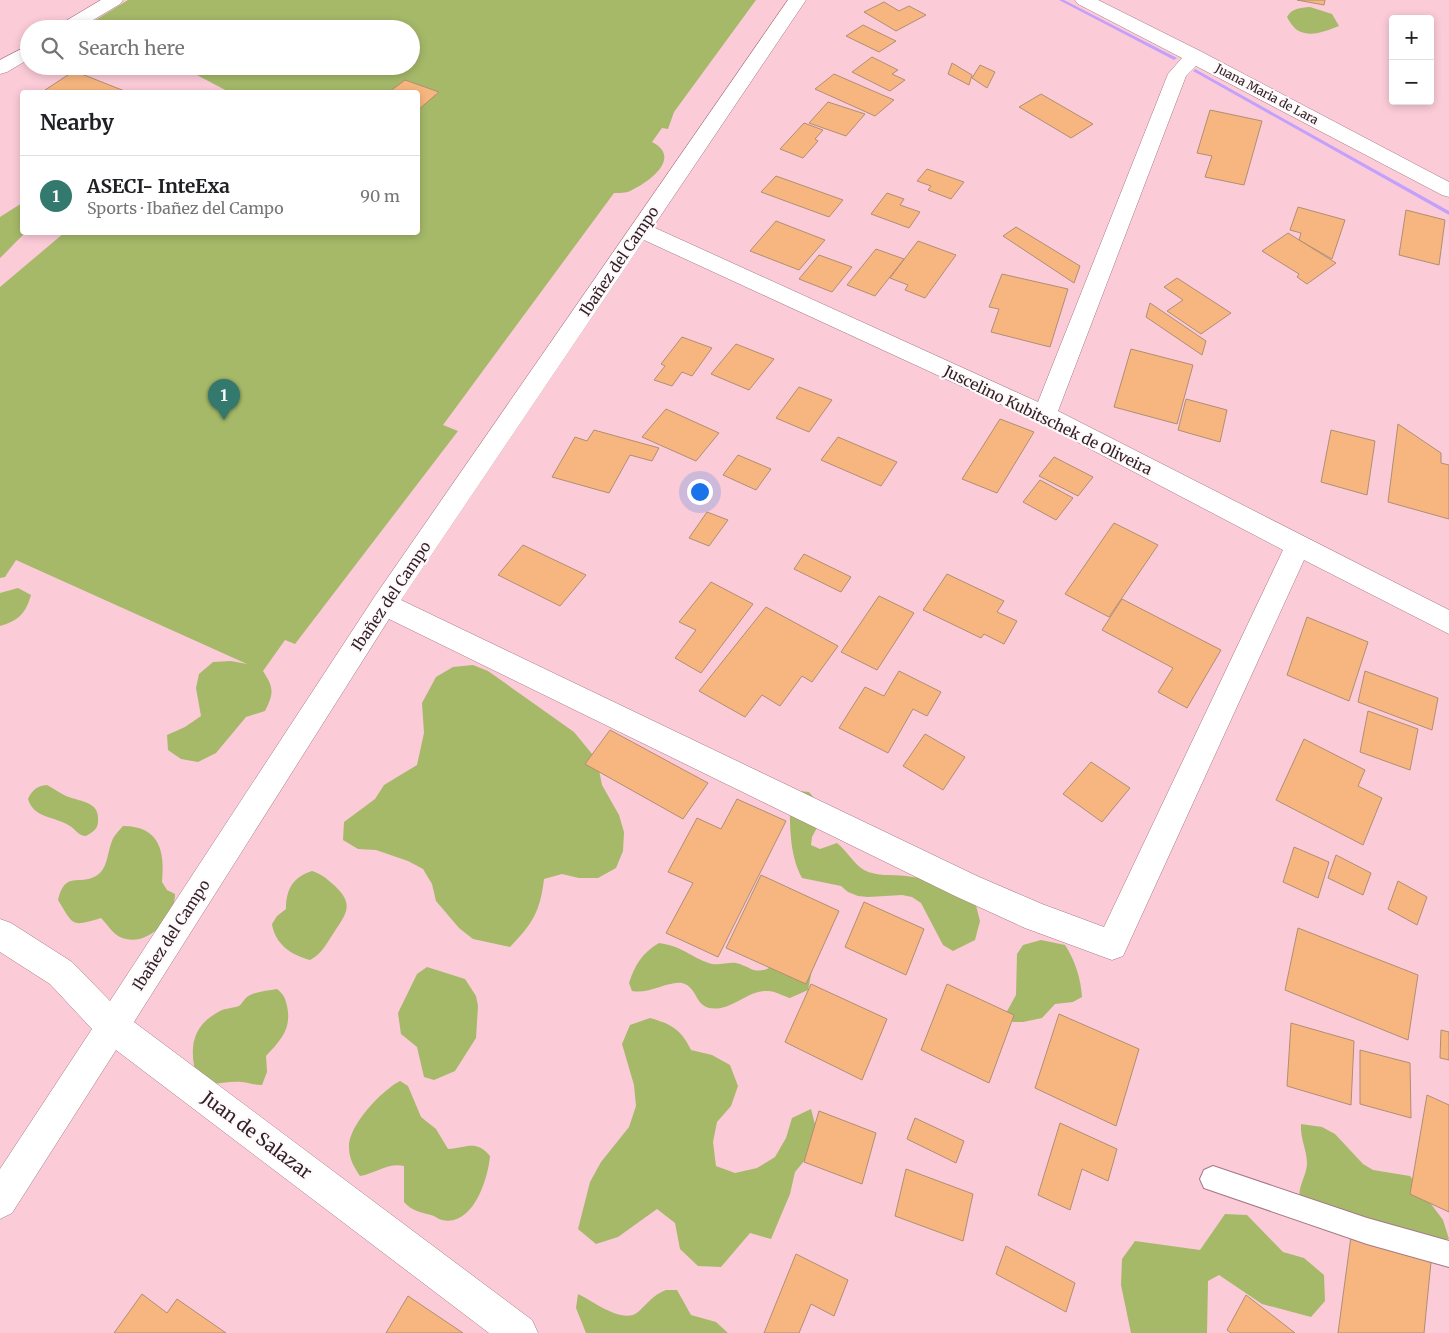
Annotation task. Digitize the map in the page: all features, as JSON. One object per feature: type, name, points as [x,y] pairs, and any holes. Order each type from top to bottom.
[{"type":"street","points":[[81,20],[114,0]]},
{"type":"street","name":"Ibañez del Campo","points":[[0,1201],[384,604],[797,0]]},
{"type":"street","name":"Juana Maria de Lara","points":[[1084,0],[1195,56],[1449,190]]},
{"type":"street","points":[[0,68],[20,56]]},
{"type":"street","points":[[1045,415],[1177,74],[1195,56]]},
{"type":"street","name":"Juscelino Kubitschek de Oliveira","points":[[641,230],[1045,415],[1449,623]]},
{"type":"street","points":[[384,604],[966,886],[1036,917],[1112,945],[1298,546]]},
{"type":"street","name":"Juan de Salazar","points":[[0,934],[61,973],[112,1026],[519,1333]]},
{"type":"lane","points":[[1212,1179],[1367,1231],[1449,1254]]},
{"type":"green space","points":[[128,0],[756,0],[674,112],[668,129],[662,128],[652,142],[661,148],[664,155],[659,170],[645,182],[630,191],[614,193],[443,425],[458,431],[295,644],[285,640],[263,671],[272,691],[265,711],[246,717],[216,753],[198,762],[181,759],[168,750],[167,735],[185,727],[201,716],[196,688],[199,674],[213,662],[231,661],[247,664],[16,560],[5,577],[0,578],[0,287],[62,235],[420,235],[420,90],[225,90],[197,75],[420,75],[420,20],[96,20]]},
{"type":"green space","points":[[1310,7],[1332,14],[1339,26],[1313,34],[1297,30],[1287,17],[1294,10]]},
{"type":"green space","points":[[20,204],[20,235],[23,235],[0,258],[0,217]]},
{"type":"green space","points":[[18,588],[31,595],[27,607],[12,622],[0,626],[0,593]]},
{"type":"green space","points":[[473,665],[488,671],[574,732],[597,760],[602,785],[619,815],[624,832],[623,851],[616,868],[598,878],[579,878],[562,874],[544,879],[538,909],[530,924],[510,947],[473,939],[459,928],[436,901],[432,884],[423,869],[408,861],[376,850],[358,849],[343,840],[344,822],[375,799],[384,785],[417,765],[424,733],[422,703],[436,677],[453,667]]},
{"type":"green space","points":[[47,785],[64,795],[92,805],[98,814],[98,824],[95,830],[84,836],[70,826],[40,814],[35,810],[28,799],[35,789]]},
{"type":"green space","points":[[790,790],[809,792],[821,806],[820,822],[812,837],[811,845],[820,849],[837,843],[857,864],[869,872],[932,880],[958,887],[973,894],[980,921],[975,940],[953,951],[943,945],[921,903],[912,897],[902,895],[858,896],[848,892],[841,886],[802,878],[797,868],[792,846]]},
{"type":"green space","points":[[123,826],[135,827],[145,831],[158,843],[161,851],[162,882],[167,890],[175,894],[174,904],[164,922],[149,935],[140,939],[130,940],[117,936],[101,918],[84,923],[74,922],[67,915],[58,900],[61,891],[69,882],[90,879],[100,873],[105,865],[113,839]]},
{"type":"green space","points":[[312,871],[322,875],[335,886],[347,904],[342,921],[321,952],[310,960],[296,955],[285,948],[280,943],[272,924],[277,916],[286,909],[287,895],[295,880]]},
{"type":"green space","points":[[1041,940],[1065,945],[1077,970],[1082,997],[1073,1002],[1055,1004],[1042,1018],[1013,1022],[1006,1013],[1016,995],[1017,954],[1023,945]]},
{"type":"green space","points":[[659,943],[679,948],[710,963],[736,963],[760,971],[768,969],[783,960],[813,965],[808,990],[790,998],[773,992],[761,991],[721,1008],[706,1007],[698,1000],[690,987],[680,983],[646,991],[632,991],[629,983],[637,965],[648,951]]},
{"type":"green space","points":[[427,967],[465,979],[476,996],[478,1006],[476,1038],[455,1071],[434,1080],[424,1077],[417,1047],[401,1034],[398,1013],[417,974]]},
{"type":"green space","points":[[277,989],[286,1000],[287,1028],[281,1039],[266,1056],[267,1072],[262,1085],[242,1082],[209,1084],[198,1082],[193,1051],[194,1041],[202,1025],[220,1011],[239,1006],[250,995]]},
{"type":"green space","points":[[650,1018],[675,1028],[691,1050],[712,1055],[730,1065],[738,1086],[731,1106],[717,1122],[713,1142],[716,1166],[735,1173],[757,1168],[775,1157],[786,1138],[792,1118],[811,1109],[817,1132],[810,1154],[795,1172],[790,1194],[771,1239],[750,1233],[721,1267],[698,1266],[680,1249],[675,1223],[657,1209],[618,1237],[596,1244],[578,1229],[590,1182],[601,1162],[629,1127],[636,1106],[634,1085],[622,1044],[630,1025]]},
{"type":"green space","points":[[400,1081],[408,1086],[421,1117],[436,1129],[448,1149],[475,1146],[490,1156],[486,1177],[477,1199],[462,1216],[453,1220],[442,1220],[416,1211],[404,1202],[404,1166],[393,1165],[360,1176],[351,1159],[349,1151],[350,1139],[360,1119],[384,1092]]},
{"type":"green space","points":[[1301,1124],[1322,1127],[1335,1134],[1363,1164],[1373,1170],[1410,1176],[1443,1220],[1449,1239],[1441,1241],[1329,1232],[1318,1225],[1308,1215],[1301,1202],[1300,1189],[1307,1163]]},
{"type":"green space","points":[[1225,1214],[1247,1215],[1283,1252],[1304,1258],[1324,1275],[1325,1301],[1311,1317],[1262,1304],[1219,1275],[1208,1281],[1207,1333],[1131,1333],[1121,1285],[1122,1259],[1135,1241],[1200,1250]]},
{"type":"green space","points":[[666,1290],[677,1290],[691,1315],[716,1322],[728,1333],[586,1333],[576,1308],[578,1294],[616,1314],[632,1315]]},
{"type":"shaded area","points":[[1059,0],[1064,0],[1177,58],[1174,60]]},
{"type":"shaded area","points":[[1195,69],[1449,211],[1449,215],[1193,71]]},
{"type":"building","points":[[1297,0],[1325,0],[1324,5]]},
{"type":"building","points":[[884,2],[899,11],[909,6],[926,15],[896,31],[864,12]]},
{"type":"building","points":[[863,25],[896,41],[879,52],[846,36]]},
{"type":"building","points":[[872,57],[898,70],[892,74],[905,80],[890,91],[852,72]]},
{"type":"building","points":[[952,63],[972,75],[969,85],[948,74]]},
{"type":"building","points":[[980,65],[995,72],[987,88],[972,78]]},
{"type":"building","points":[[834,74],[894,100],[875,116],[815,89]]},
{"type":"building","points":[[68,75],[84,75],[122,90],[45,90]]},
{"type":"building","points":[[405,80],[439,92],[420,108],[420,90],[392,90]]},
{"type":"building","points":[[1041,94],[1093,124],[1071,138],[1019,107]]},
{"type":"building","points":[[828,102],[865,114],[846,136],[809,123]]},
{"type":"building","points":[[1210,110],[1262,121],[1244,185],[1205,177],[1212,156],[1197,153]]},
{"type":"building","points":[[804,123],[823,130],[815,139],[818,141],[803,158],[780,149]]},
{"type":"building","points":[[927,169],[964,182],[951,199],[928,190],[931,186],[917,181]]},
{"type":"building","points":[[776,176],[843,200],[829,217],[761,192]]},
{"type":"building","points":[[887,193],[904,199],[900,205],[920,212],[909,228],[871,214]]},
{"type":"building","points":[[1298,207],[1345,220],[1332,259],[1299,240],[1301,233],[1290,230]]},
{"type":"building","points":[[1406,210],[1445,220],[1439,265],[1399,255]]},
{"type":"building","points":[[776,221],[825,240],[799,270],[750,251]]},
{"type":"building","points":[[1016,227],[1080,266],[1074,283],[1003,236]]},
{"type":"building","points":[[1288,233],[1336,263],[1307,284],[1297,277],[1299,274],[1262,251]]},
{"type":"building","points":[[918,241],[956,255],[925,298],[905,290],[908,285],[890,278]]},
{"type":"building","points":[[876,249],[904,259],[875,296],[847,285]]},
{"type":"building","points":[[819,255],[852,267],[832,292],[799,279]]},
{"type":"building","points":[[1002,274],[1068,289],[1050,347],[991,332],[999,309],[989,307]]},
{"type":"building","points":[[1177,278],[1231,313],[1201,334],[1167,311],[1183,300],[1164,287]]},
{"type":"building","points":[[1150,303],[1206,341],[1202,355],[1146,317]]},
{"type":"building","points":[[682,337],[712,348],[692,376],[682,372],[672,386],[654,380],[665,366],[661,364]]},
{"type":"building","points":[[736,344],[774,359],[749,390],[711,374]]},
{"type":"building","points":[[1131,349],[1193,365],[1177,424],[1114,407]]},
{"type":"building","points":[[799,387],[832,400],[809,432],[776,418]]},
{"type":"building","points":[[1186,399],[1227,410],[1220,442],[1178,430]]},
{"type":"building","points":[[666,409],[719,433],[696,461],[642,437]]},
{"type":"building","points":[[1000,419],[1034,432],[997,493],[962,479]]},
{"type":"building","points":[[1398,424],[1441,453],[1441,463],[1449,465],[1449,519],[1388,502]]},
{"type":"building","points":[[594,430],[659,448],[652,461],[630,455],[609,493],[552,477],[575,437],[587,441]]},
{"type":"building","points":[[1331,430],[1375,441],[1367,495],[1321,482]]},
{"type":"building","points":[[838,437],[897,462],[881,486],[821,460]]},
{"type":"building","points":[[738,455],[771,469],[756,490],[723,475]]},
{"type":"building","points":[[1054,457],[1093,477],[1078,496],[1039,476]]},
{"type":"building","points":[[1040,480],[1073,498],[1056,520],[1023,502]]},
{"type":"building","points":[[707,512],[728,520],[709,546],[689,538]]},
{"type":"building","points":[[1114,523],[1158,545],[1109,617],[1065,594]]},
{"type":"building","points":[[523,545],[586,575],[560,606],[498,575]]},
{"type":"building","points":[[804,554],[851,577],[841,592],[794,569]]},
{"type":"building","points":[[947,574],[1004,601],[997,612],[1017,621],[1004,644],[984,634],[981,638],[923,610]]},
{"type":"building","points":[[711,582],[753,604],[701,673],[675,658],[696,630],[679,622]]},
{"type":"building","points":[[879,596],[914,613],[877,670],[841,652]]},
{"type":"building","points":[[1122,599],[1221,650],[1187,708],[1158,692],[1173,668],[1102,630]]},
{"type":"building","points":[[766,607],[838,646],[812,682],[802,676],[780,706],[762,695],[745,717],[699,691]]},
{"type":"building","points":[[1307,617],[1368,642],[1349,701],[1287,675]]},
{"type":"building","points":[[899,671],[941,692],[927,716],[913,709],[888,753],[839,728],[865,687],[884,696]]},
{"type":"building","points":[[1365,671],[1438,698],[1432,730],[1358,702]]},
{"type":"building","points":[[1368,711],[1418,729],[1410,770],[1360,752]]},
{"type":"building","points":[[610,730],[708,783],[683,819],[585,764]]},
{"type":"building","points":[[925,734],[965,757],[943,790],[903,766]]},
{"type":"building","points":[[1304,739],[1365,770],[1358,786],[1382,798],[1363,845],[1276,800]]},
{"type":"building","points":[[1091,762],[1130,788],[1102,822],[1063,794]]},
{"type":"building","points":[[737,799],[786,821],[718,957],[666,933],[693,883],[668,872],[697,818],[721,829]]},
{"type":"building","points":[[1294,847],[1329,862],[1318,898],[1283,882]]},
{"type":"building","points":[[1336,855],[1371,873],[1363,895],[1328,878]]},
{"type":"building","points":[[761,875],[839,911],[806,984],[726,948]]},
{"type":"building","points":[[1398,881],[1427,897],[1417,925],[1388,909]]},
{"type":"building","points":[[864,902],[924,929],[906,975],[845,947]]},
{"type":"building","points":[[1298,928],[1418,975],[1408,1040],[1285,990]]},
{"type":"building","points":[[811,984],[887,1019],[862,1080],[785,1042]]},
{"type":"building","points":[[947,984],[1014,1015],[989,1083],[921,1050]]},
{"type":"building","points":[[1059,1014],[1139,1049],[1116,1126],[1035,1088]]},
{"type":"building","points":[[1291,1023],[1354,1041],[1351,1105],[1287,1086]]},
{"type":"building","points":[[1441,1030],[1449,1032],[1449,1060],[1440,1058]]},
{"type":"building","points":[[1360,1050],[1410,1063],[1411,1118],[1360,1104]]},
{"type":"building","points":[[1427,1095],[1449,1105],[1449,1212],[1410,1194]]},
{"type":"building","points":[[819,1111],[876,1133],[862,1184],[804,1162]]},
{"type":"building","points":[[915,1118],[964,1141],[956,1163],[907,1139]]},
{"type":"building","points":[[1060,1123],[1117,1149],[1108,1181],[1082,1169],[1070,1210],[1038,1195]]},
{"type":"building","points":[[906,1169],[973,1194],[963,1241],[895,1216]]},
{"type":"building","points":[[1352,1229],[1431,1262],[1424,1333],[1338,1333]]},
{"type":"building","points":[[1006,1246],[1075,1283],[1066,1312],[996,1274]]},
{"type":"building","points":[[796,1254],[848,1280],[834,1316],[811,1304],[799,1333],[764,1333]]},
{"type":"building","points":[[142,1294],[167,1313],[177,1299],[226,1333],[114,1333]]},
{"type":"building","points":[[1246,1295],[1295,1333],[1231,1333],[1227,1330]]},
{"type":"building","points":[[408,1296],[463,1333],[386,1333]]},
{"type":"place","name":"ASECI- InteExa","points":[[224,420]]}]
